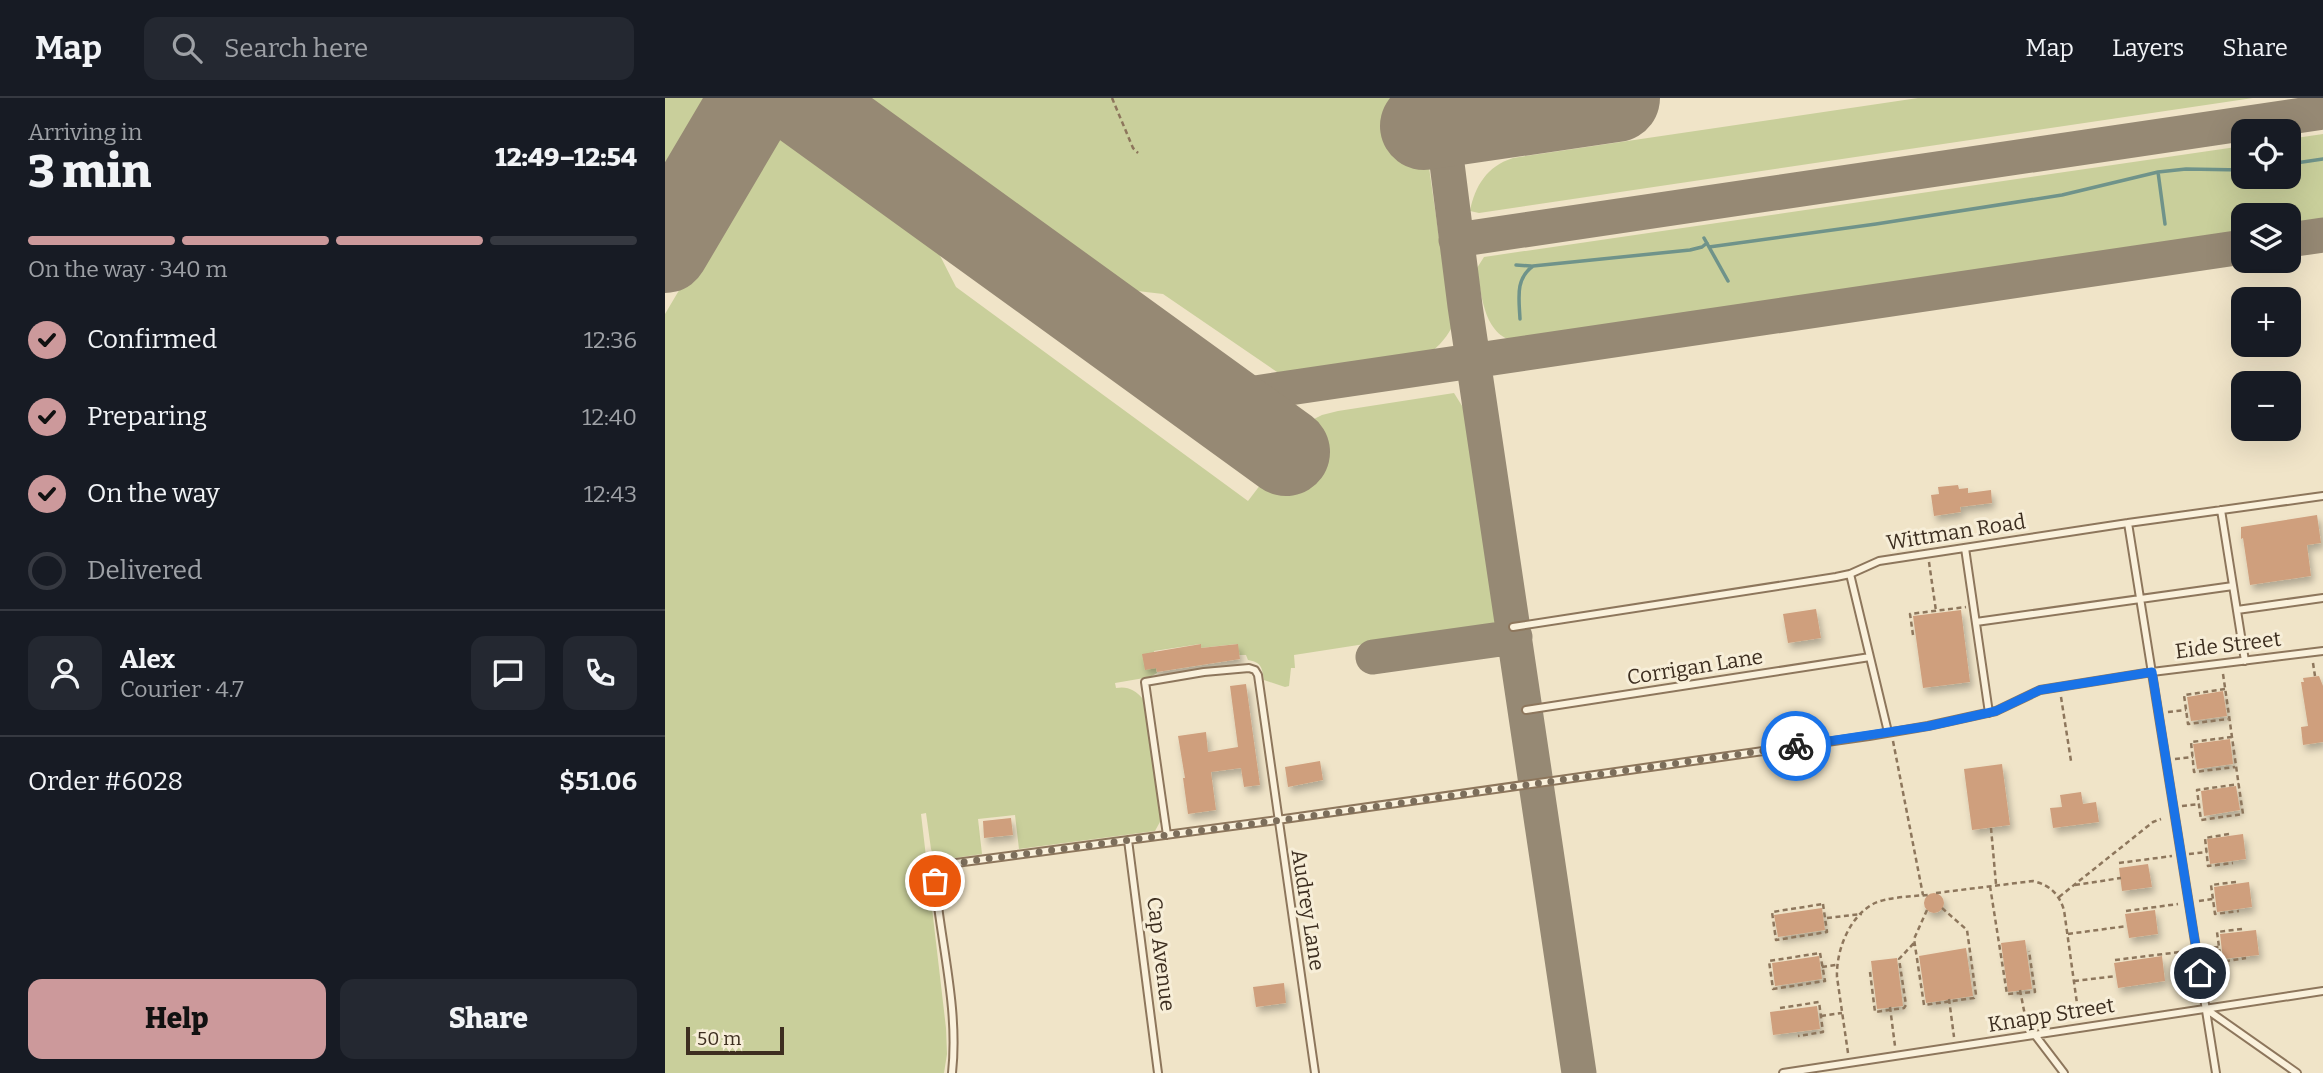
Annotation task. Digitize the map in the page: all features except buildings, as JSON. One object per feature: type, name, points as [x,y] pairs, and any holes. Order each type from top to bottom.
[{"type":"lane","name":"Wittman Road","points":[[1513,627],[1850,574],[1879,561],[2323,496]]},
{"type":"lane","points":[[2221,510],[2245,661]]},
{"type":"lane","points":[[2128,523],[2216,1073]]},
{"type":"lane","points":[[1965,548],[1989,713]]},
{"type":"lane","points":[[1850,574],[1888,732]]},
{"type":"lane","points":[[1976,622],[2233,586]]},
{"type":"lane","points":[[2237,610],[2323,598]]},
{"type":"lane","name":"Eide Street","points":[[952,1073],[953,1028],[935,881],[939,871],[956,863],[1128,841],[1929,726],[1989,713],[2040,690],[2152,672],[2323,651]]},
{"type":"lane","name":"Corrigan Lane","points":[[1525,710],[1870,657]]},
{"type":"lane","name":"Audrey Lane","points":[[1167,835],[1145,682],[1204,672],[1252,669],[1258,675],[1315,1073]]},
{"type":"lane","name":"Cap Avenue","points":[[1128,841],[1158,1073]]},
{"type":"lane","name":"Knapp Street","points":[[1783,1073],[2323,991]]},
{"type":"lane","points":[[2206,1009],[2297,1073]]},
{"type":"lane","points":[[2032,1036],[2064,1073]]},
{"type":"path","points":[[1112,98],[1133,148],[1138,153]]},
{"type":"path","points":[[1928,554],[1936,611]]},
{"type":"path","points":[[1913,635],[1910,614],[1973,606]]},
{"type":"path","points":[[2312,653],[2315,675],[2322,673]]},
{"type":"path","points":[[2221,664],[2239,784],[2243,814],[2201,820],[2197,790],[2239,784]]},
{"type":"path","points":[[2059,687],[2071,761]]},
{"type":"path","points":[[2225,690],[2184,695],[2186,710],[2188,724],[2229,719]]},
{"type":"path","points":[[2158,713],[2186,710]]},
{"type":"path","points":[[1888,732],[1892,740],[1923,895]]},
{"type":"path","points":[[2232,737],[2191,742],[2195,772],[2236,766]]},
{"type":"path","points":[[2166,761],[2193,757]]},
{"type":"path","points":[[2173,807],[2199,804]]},
{"type":"path","points":[[2059,897],[2161,818]]},
{"type":"path","points":[[1991,828],[1996,885]]},
{"type":"path","points":[[2229,834],[2205,838],[2209,866],[2233,863]]},
{"type":"path","points":[[2119,863],[2207,852]]},
{"type":"path","points":[[2074,885],[2120,878]]},
{"type":"path","points":[[1936,893],[2033,881],[2045,884],[2059,897],[2064,910],[2081,1028]]},
{"type":"path","points":[[2236,882],[2211,885],[2215,914],[2239,911]]},
{"type":"path","points":[[1990,886],[2007,995],[2035,992],[2029,951]]},
{"type":"path","points":[[1850,1063],[1837,965],[1843,941],[1862,914],[1874,904],[1929,895]]},
{"type":"path","points":[[2126,911],[2213,899]]},
{"type":"path","points":[[1823,905],[1826,919],[1828,932],[1776,940],[1772,912],[1823,905]]},
{"type":"path","points":[[1914,943],[1924,1005],[1974,998],[1976,995],[1967,930],[1942,908]]},
{"type":"path","points":[[1870,972],[1875,1012],[1904,1008],[1906,1005],[1899,959],[1914,943],[1927,911]]},
{"type":"path","points":[[1826,919],[1862,914]]},
{"type":"path","points":[[2067,934],[2127,926]]},
{"type":"path","points":[[2242,929],[2217,932],[2221,962],[2246,958]]},
{"type":"path","points":[[2115,960],[2219,947]]},
{"type":"path","points":[[1820,953],[1822,967],[1825,981],[1773,989],[1769,961],[1820,953]]},
{"type":"path","points":[[1822,967],[1837,965]]},
{"type":"path","points":[[2073,981],[2116,976]]},
{"type":"path","points":[[2020,992],[2032,1036]]},
{"type":"path","points":[[1949,1001],[1955,1047]]},
{"type":"path","points":[[1780,1008],[1819,1002],[1823,1032],[1798,1036]]},
{"type":"path","points":[[1890,1009],[1897,1056]]},
{"type":"path","points":[[1821,1016],[1843,1013]]},
{"type":"green space","points":[[665,98],[720,98],[665,192]]},
{"type":"green space","points":[[848,98],[1419,98],[1452,327],[1440,344],[1423,357],[1302,376],[1280,374],[1163,294],[1112,288]]},
{"type":"green space","points":[[1918,98],[2253,98],[1479,213],[1470,211],[1475,193],[1484,178],[1496,166],[1513,158]]},
{"type":"green space","points":[[792,134],[929,234],[956,287],[1248,501],[1308,422],[1338,411],[1454,393],[1464,409],[1474,449],[1500,623],[1294,655],[1295,668],[1291,668],[1289,686],[1285,687],[1264,680],[1260,666],[1248,660],[1246,655],[1239,655],[1237,644],[1201,648],[1200,644],[1154,651],[1157,673],[1150,677],[1115,683],[1116,688],[1131,689],[1143,699],[1161,820],[1155,831],[1019,849],[1015,815],[978,819],[982,854],[941,860],[934,858],[926,813],[921,814],[946,1028],[947,1054],[944,1073],[665,1073],[665,314],[770,138]]},
{"type":"green space","points":[[2323,134],[2323,224],[2301,227],[2301,203],[2231,203],[2231,238],[1528,342],[1514,341],[1494,328],[1488,318],[1481,293],[1477,268],[1484,257],[2231,148],[2231,189],[2301,189],[2301,137]]},
{"type":"waterway","points":[[2301,162],[2323,159]]},
{"type":"waterway","points":[[1709,247],[2062,195],[2158,172],[2186,169],[2231,170]]},
{"type":"waterway","points":[[2158,172],[2165,224]]},
{"type":"waterway","points":[[1704,238],[1728,281]]},
{"type":"waterway","points":[[1520,319],[1521,283],[1533,266],[1690,250],[1707,243]]},
{"type":"waterway","points":[[1516,265],[1531,266]]},
{"type":"taxiway","points":[[1590,98],[1596,101]]},
{"type":"taxiway","points":[[1456,240],[2323,112]]},
{"type":"taxiway","points":[[1442,124],[1465,306],[1579,1073]]},
{"type":"taxiway","points":[[2301,238],[2323,235]]},
{"type":"taxiway","points":[[1192,384],[1218,397],[1255,393],[2231,249]]},
{"type":"taxiway","points":[[1373,657],[1515,637]]},
{"type":"runway","points":[[665,249],[754,98]]},
{"type":"runway","points":[[797,98],[1286,452]]},
{"type":"runway","points":[[1424,126],[1616,98]]},
{"type":"way so far","points":[[935,881],[939,871],[956,863],[1304,817],[1796,746]]},
{"type":"route","points":[[1796,746],[1929,726],[1996,711],[2040,690],[2152,672],[2200,973]]}]
